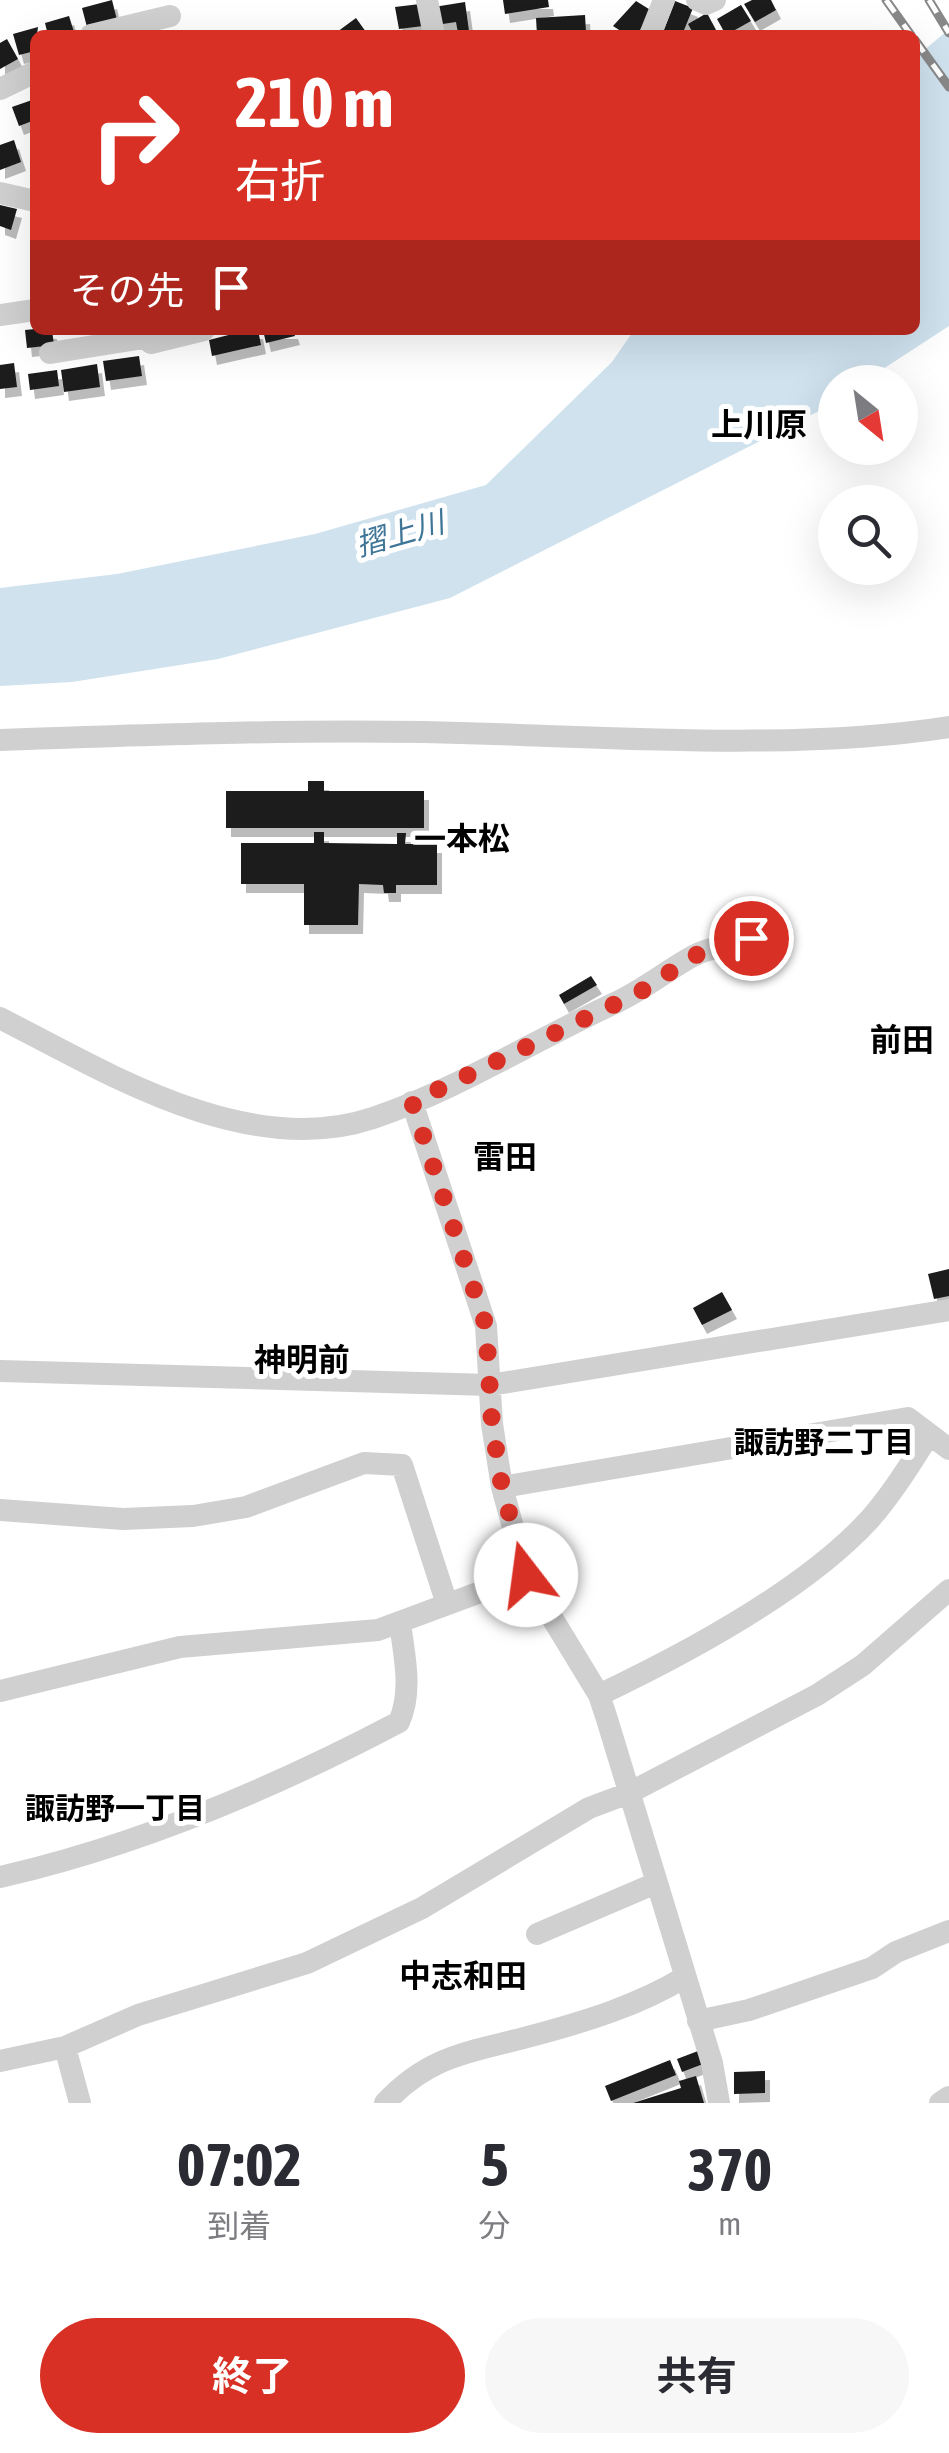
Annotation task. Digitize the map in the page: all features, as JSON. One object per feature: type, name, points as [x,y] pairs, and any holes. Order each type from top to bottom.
[{"type":"street","points":[[427,0],[433,30]]},
{"type":"street","points":[[652,30],[664,0]]},
{"type":"street","points":[[697,0],[706,4],[715,0]]},
{"type":"street","points":[[112,30],[170,16]]},
{"type":"street","points":[[0,89],[30,74]]},
{"type":"street","points":[[0,193],[30,200]]},
{"type":"street","points":[[0,314],[30,311]]},
{"type":"street","points":[[50,353],[139,335]]},
{"type":"street","points":[[149,335],[151,344],[185,335]]},
{"type":"street","points":[[0,740],[491,734],[616,741],[895,735],[949,727]]},
{"type":"street","points":[[0,1018],[132,1085],[232,1120],[340,1126],[412,1102],[640,992],[696,955],[751,938]]},
{"type":"street","points":[[412,1102],[486,1326],[502,1487],[526,1575],[598,1695],[685,1977],[719,2103]]},
{"type":"street","points":[[0,1370],[490,1385],[949,1310]]},
{"type":"street","points":[[502,1487],[908,1418],[949,1448]]},
{"type":"street","points":[[598,1695],[663,1664],[828,1558],[871,1518],[928,1436]]},
{"type":"street","points":[[0,1510],[123,1519],[192,1516],[246,1508],[364,1463],[402,1465],[447,1604]]},
{"type":"street","points":[[0,1692],[180,1647],[378,1630],[526,1575]]},
{"type":"street","points":[[0,2061],[65,2046],[138,2015],[307,1963],[478,1878],[590,1808],[628,1793],[817,1694],[863,1665],[949,1590]]},
{"type":"street","points":[[0,1877],[80,1859],[292,1779],[399,1722],[405,1708],[407,1676],[400,1622]]},
{"type":"street","points":[[537,1934],[656,1883]]},
{"type":"street","points":[[698,2021],[748,2010],[872,1968],[896,1952],[949,1931]]},
{"type":"street","points":[[385,2103],[418,2071],[449,2056],[538,2035],[647,2000],[685,1977]]},
{"type":"street","points":[[65,2046],[80,2103]]},
{"type":"street","points":[[940,2103],[949,2097]]},
{"type":"water","name":"摺上川","points":[[949,29],[949,326],[889,365],[818,365],[818,412],[450,598],[218,659],[72,682],[0,686],[0,588],[117,574],[315,534],[486,485],[612,362],[631,335],[920,335],[920,54]]},
{"type":"building","points":[[112,0],[117,20],[87,27],[82,8]]},
{"type":"building","points":[[503,0],[548,0],[549,7],[505,14]]},
{"type":"building","points":[[771,0],[776,10],[755,22],[744,4]]},
{"type":"building","points":[[636,1],[652,11],[640,30],[619,30],[613,26]]},
{"type":"building","points":[[675,1],[693,8],[684,30],[664,30]]},
{"type":"building","points":[[465,2],[469,30],[457,30],[456,22],[436,25],[434,7]]},
{"type":"building","points":[[420,4],[423,26],[399,29],[395,7]]},
{"type":"building","points":[[741,5],[751,21],[735,30],[723,30],[717,19]]},
{"type":"building","points":[[707,13],[716,30],[691,30],[688,24]]},
{"type":"building","points":[[585,15],[586,30],[537,30],[536,18]]},
{"type":"building","points":[[69,16],[73,30],[47,30],[45,23]]},
{"type":"building","points":[[356,18],[365,30],[340,30]]},
{"type":"building","points":[[38,27],[30,30],[30,52],[19,55],[13,34]]},
{"type":"building","points":[[7,39],[18,59],[0,69],[0,43]]},
{"type":"building","points":[[30,101],[30,122],[19,126],[12,107]]},
{"type":"building","points":[[14,140],[21,162],[0,170],[0,145]]},
{"type":"building","points":[[0,205],[17,209],[11,230],[0,226]]},
{"type":"building","points":[[25,330],[30,330],[30,335],[53,335],[54,345],[27,348]]},
{"type":"building","points":[[228,335],[259,335],[261,345],[212,356],[209,340]]},
{"type":"building","points":[[264,335],[295,336],[266,343]]},
{"type":"building","points":[[139,356],[142,376],[106,381],[103,361]]},
{"type":"building","points":[[14,363],[17,387],[0,389],[0,365]]},
{"type":"building","points":[[97,364],[100,387],[64,392],[61,370]]},
{"type":"building","points":[[57,370],[59,386],[30,390],[28,374]]},
{"type":"building","points":[[308,781],[324,781],[324,791],[424,791],[424,828],[226,828],[226,791],[308,791]]},
{"type":"building","points":[[314,832],[324,832],[324,843],[397,844],[397,833],[406,833],[405,844],[437,844],[437,885],[396,885],[396,893],[384,893],[383,885],[359,884],[358,925],[304,925],[304,884],[241,884],[241,843],[314,843]]},
{"type":"building","points":[[591,976],[597,985],[564,1004],[559,995]]},
{"type":"building","points":[[949,1269],[949,1296],[934,1299],[928,1274]]},
{"type":"building","points":[[722,1292],[732,1310],[702,1325],[693,1308]]},
{"type":"building","points":[[698,2051],[703,2064],[682,2072],[677,2059]]},
{"type":"building","points":[[670,2060],[676,2075],[611,2101],[605,2086]]},
{"type":"building","points":[[765,2071],[765,2093],[734,2094],[734,2072]]},
{"type":"building","points":[[696,2076],[704,2103],[633,2103],[681,2088],[679,2081]]},
{"type":"railway","points":[[886,0],[907,30]]},
{"type":"railway","points":[[929,0],[949,33]]},
{"type":"railway","points":[[920,47],[949,87]]},
{"type":"district","name":"上川原","points":[[759,425]]},
{"type":"district","name":"一本松","points":[[462,839]]},
{"type":"district","name":"前田","points":[[902,1040]]},
{"type":"district","name":"雷田","points":[[505,1157]]},
{"type":"district","name":"神明前","points":[[302,1360]]},
{"type":"district","name":"諏訪野二丁目","points":[[824,1443]]},
{"type":"district","name":"諏訪野一丁目","points":[[115,1809]]},
{"type":"district","name":"中志和田","points":[[463,1976]]},
{"type":"route","points":[[526,1575],[502,1487],[492,1424],[486,1326],[412,1102],[640,992],[696,955],[751,938]]}]
